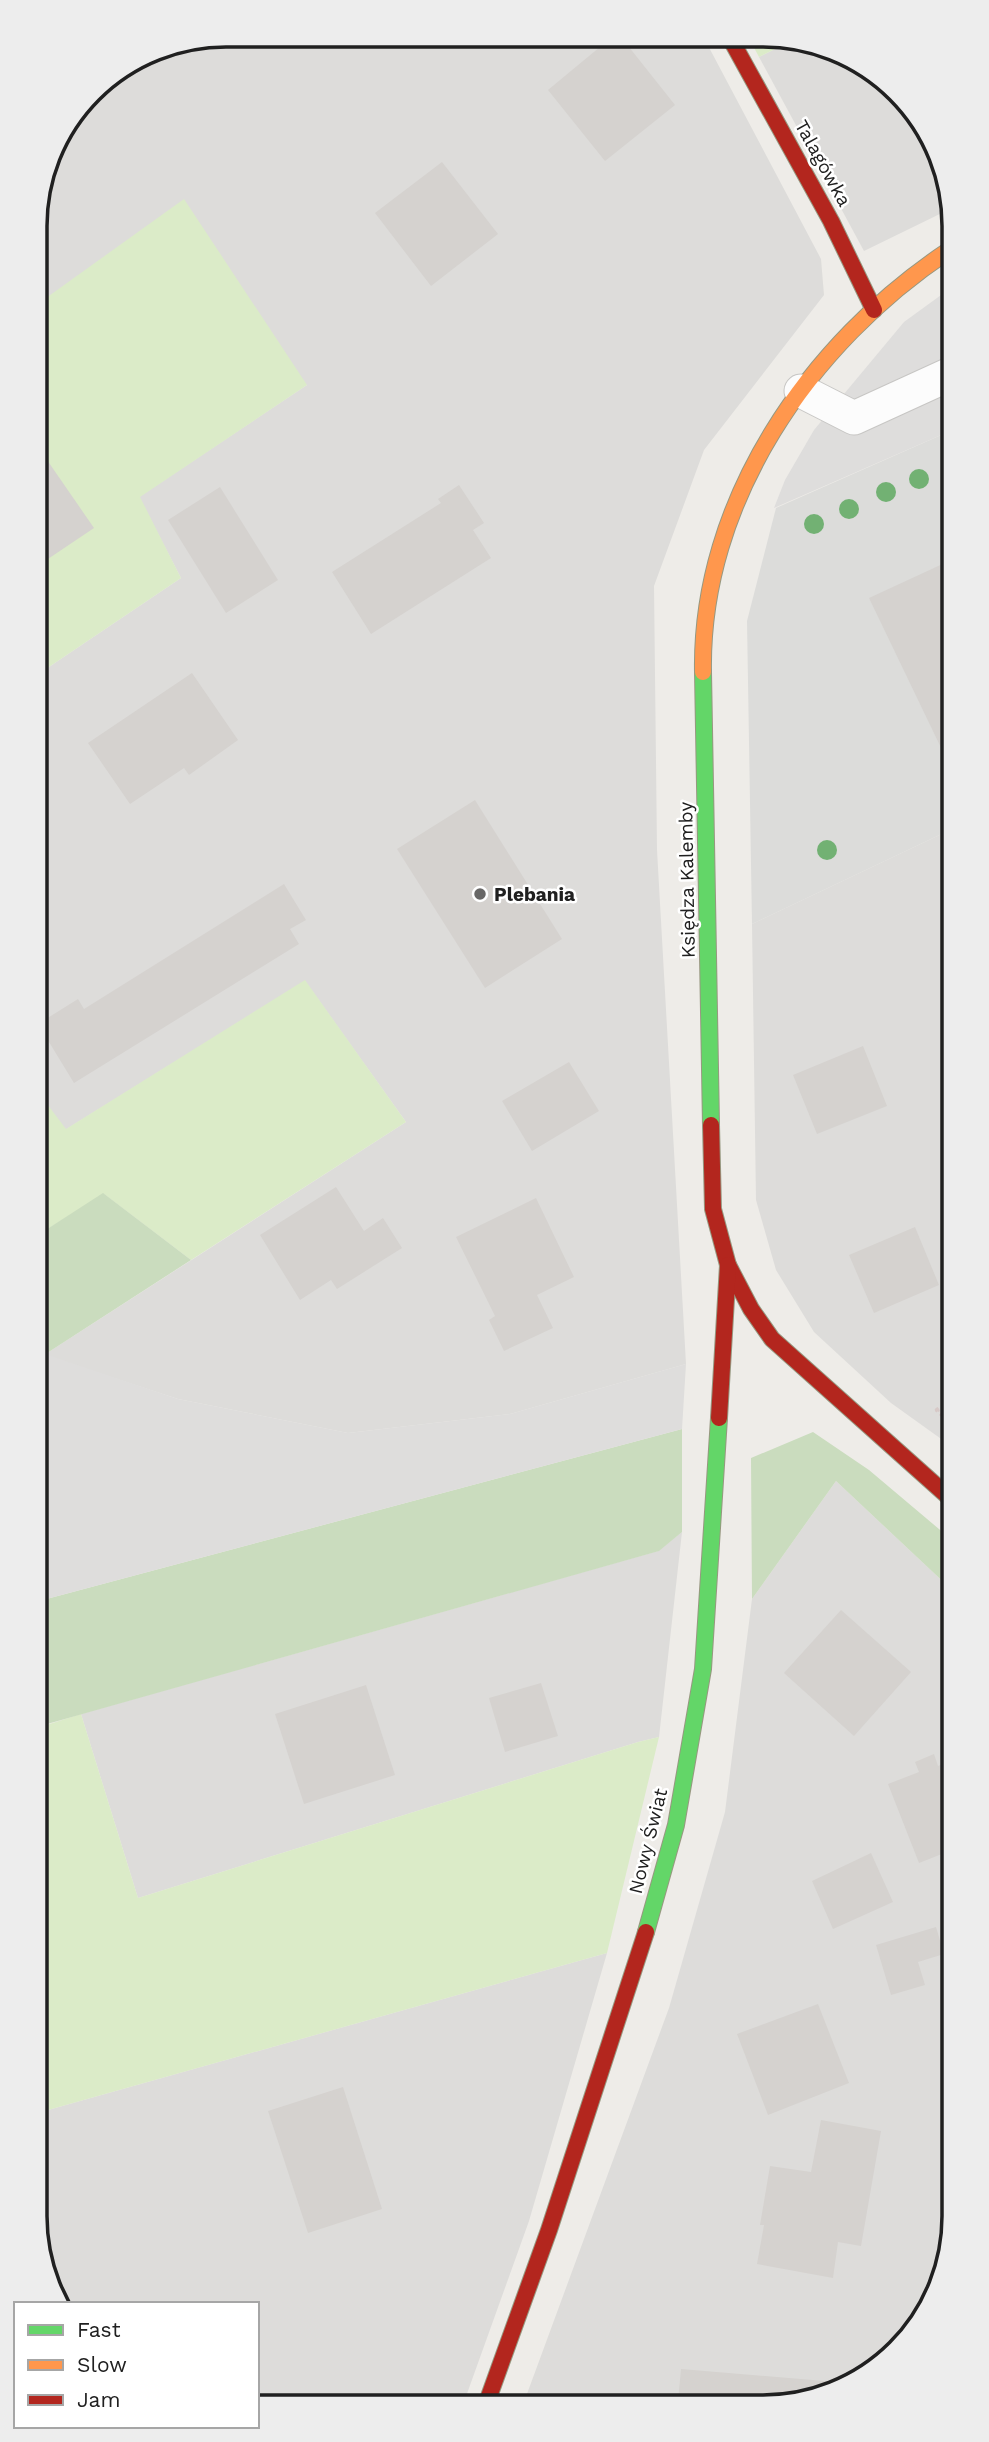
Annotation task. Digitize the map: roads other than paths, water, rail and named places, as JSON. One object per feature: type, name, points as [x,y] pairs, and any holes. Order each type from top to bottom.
[{"type":"street","name":"Talagówka","points":[[735,47],[831,221],[874,310]]},
{"type":"street","name":"Księdza Kalemby","points":[[941,1490],[772,1339],[751,1309],[728,1265],[713,1209],[703,655],[710,580],[734,509],[779,419],[822,361],[874,310],[921,269],[942,255]]},
{"type":"street","name":"Nowy Świat","points":[[490,2395],[549,2230],[641,1947],[676,1825],[703,1669],[728,1265]]},
{"type":"lane","points":[[800,391],[854,418],[942,378]]},
{"type":"place","name":"Plebania","points":[[480,894]]}]
